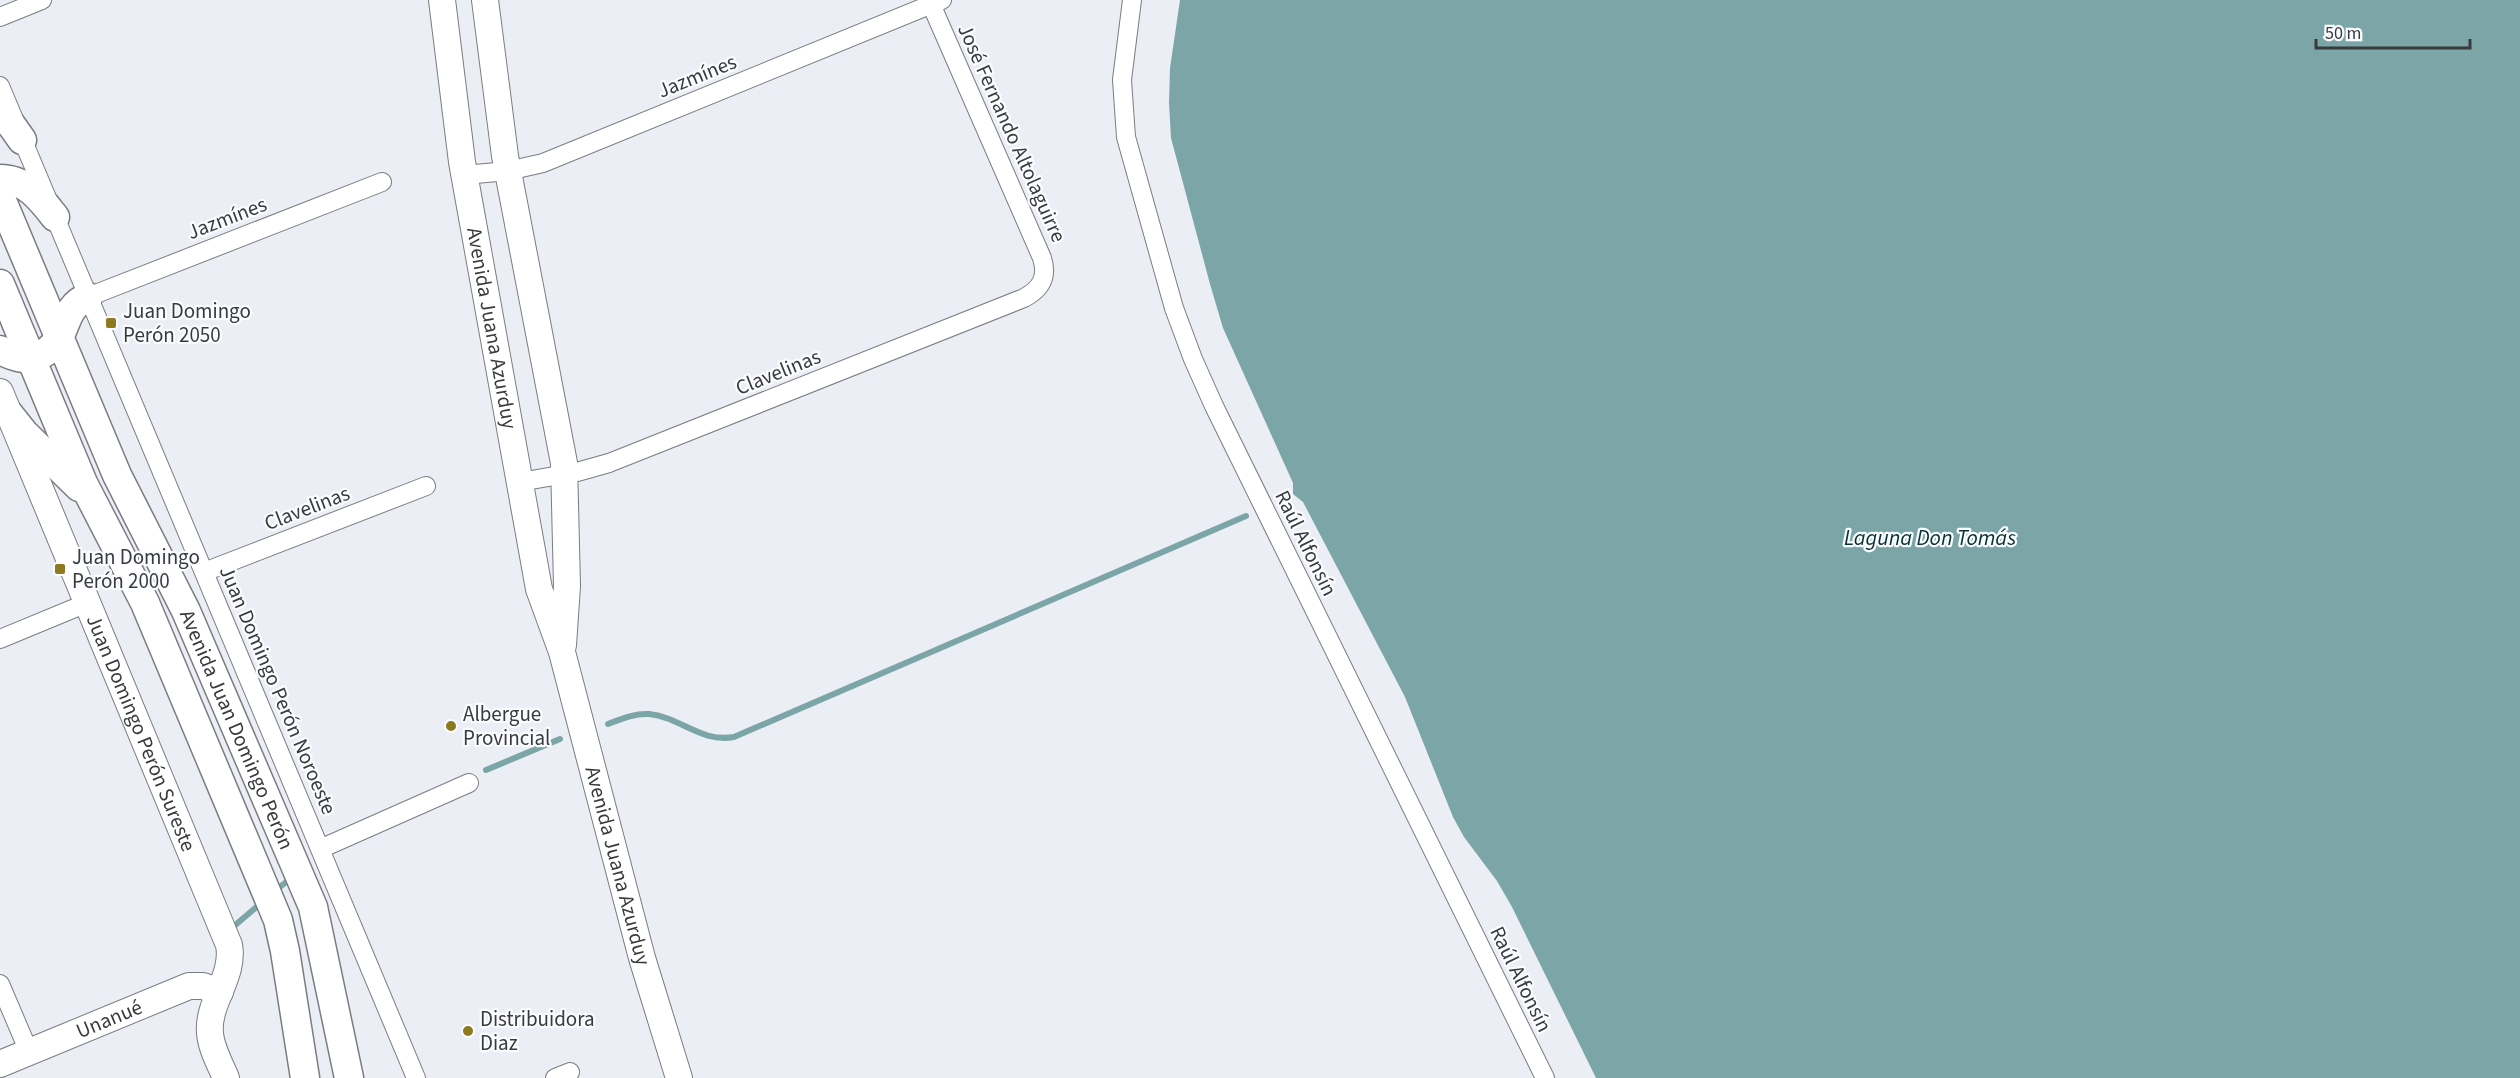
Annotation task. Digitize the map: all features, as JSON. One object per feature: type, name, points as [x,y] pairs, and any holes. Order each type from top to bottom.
[{"type":"main road","points":[[0,109],[22,140]]},
{"type":"main road","points":[[0,179],[11,180],[28,188],[39,197],[55,217]]},
{"type":"main road","name":"Avenida Juan Domingo Perón","points":[[0,196],[117,475],[186,611],[313,907],[350,1078]]},
{"type":"main road","name":"Avenida Juan Domingo Perón","points":[[0,284],[92,500],[145,603],[278,920],[305,1078]]},
{"type":"main road","points":[[0,350],[17,357],[31,358],[50,350],[60,338],[73,308],[88,297]]},
{"type":"main road","points":[[4,403],[24,433],[92,500]]},
{"type":"street","points":[[0,17],[42,0]]},
{"type":"street","name":"Avenida Juana Azurduy","points":[[442,0],[464,175],[539,589],[562,652],[642,958],[679,1078]]},
{"type":"street","name":"Avenida Juana Azurduy","points":[[486,0],[508,171],[561,440],[565,475],[567,586],[562,652]]},
{"type":"street","name":"Raúl Alfonsín","points":[[1132,0],[1122,80],[1125,130],[1169,291],[1186,343],[1226,432],[1545,1078]]},
{"type":"street","name":"Jazmínes","points":[[464,175],[508,171],[543,163],[936,2]]},
{"type":"street","name":"José Fernando Altolaguirre","points":[[936,2],[1042,258],[1045,269],[1043,281]]},
{"type":"street","name":"Juan Domingo Perón Noroeste","points":[[0,86],[416,1078]]},
{"type":"street","name":"Jazmínes","points":[[88,297],[381,182]]},
{"type":"street","name":"Clavelinas","points":[[520,482],[565,475],[609,463],[1024,298],[1035,292],[1043,281]]},
{"type":"street","name":"Juan Domingo Perón Sureste","points":[[4,403],[229,945],[229,963],[209,1030],[226,1078]]},
{"type":"street","name":"Clavelinas","points":[[204,572],[426,486]]},
{"type":"street","points":[[0,639],[87,603]]},
{"type":"street","points":[[320,849],[469,783]]},
{"type":"street","points":[[0,984],[29,1052]]},
{"type":"street","name":"Unanué","points":[[0,1064],[189,986],[203,986],[220,992]]},
{"type":"water","name":"Laguna Don Tomás","points":[[1180,0],[2520,0],[2520,1078],[1596,1078],[1512,907],[1453,817],[1405,697],[1303,502],[1293,494],[1293,483],[1223,328],[1171,138],[1170,68]]},
{"type":"waterway","points":[[608,724],[633,715],[649,714],[711,736],[734,737],[1246,516]]},
{"type":"waterway","points":[[486,770],[560,739]]},
{"type":"waterway","points":[[276,890],[290,879]]},
{"type":"waterway","points":[[233,927],[260,904]]},
{"type":"place","name":"Juan Domingo Perón 2050","points":[[111,323]]},
{"type":"place","name":"Juan Domingo Perón 2000","points":[[60,569]]},
{"type":"place","name":"Albergue Provincial","points":[[451,726]]},
{"type":"place","name":"Distribuidora Diaz","points":[[468,1031]]}]
